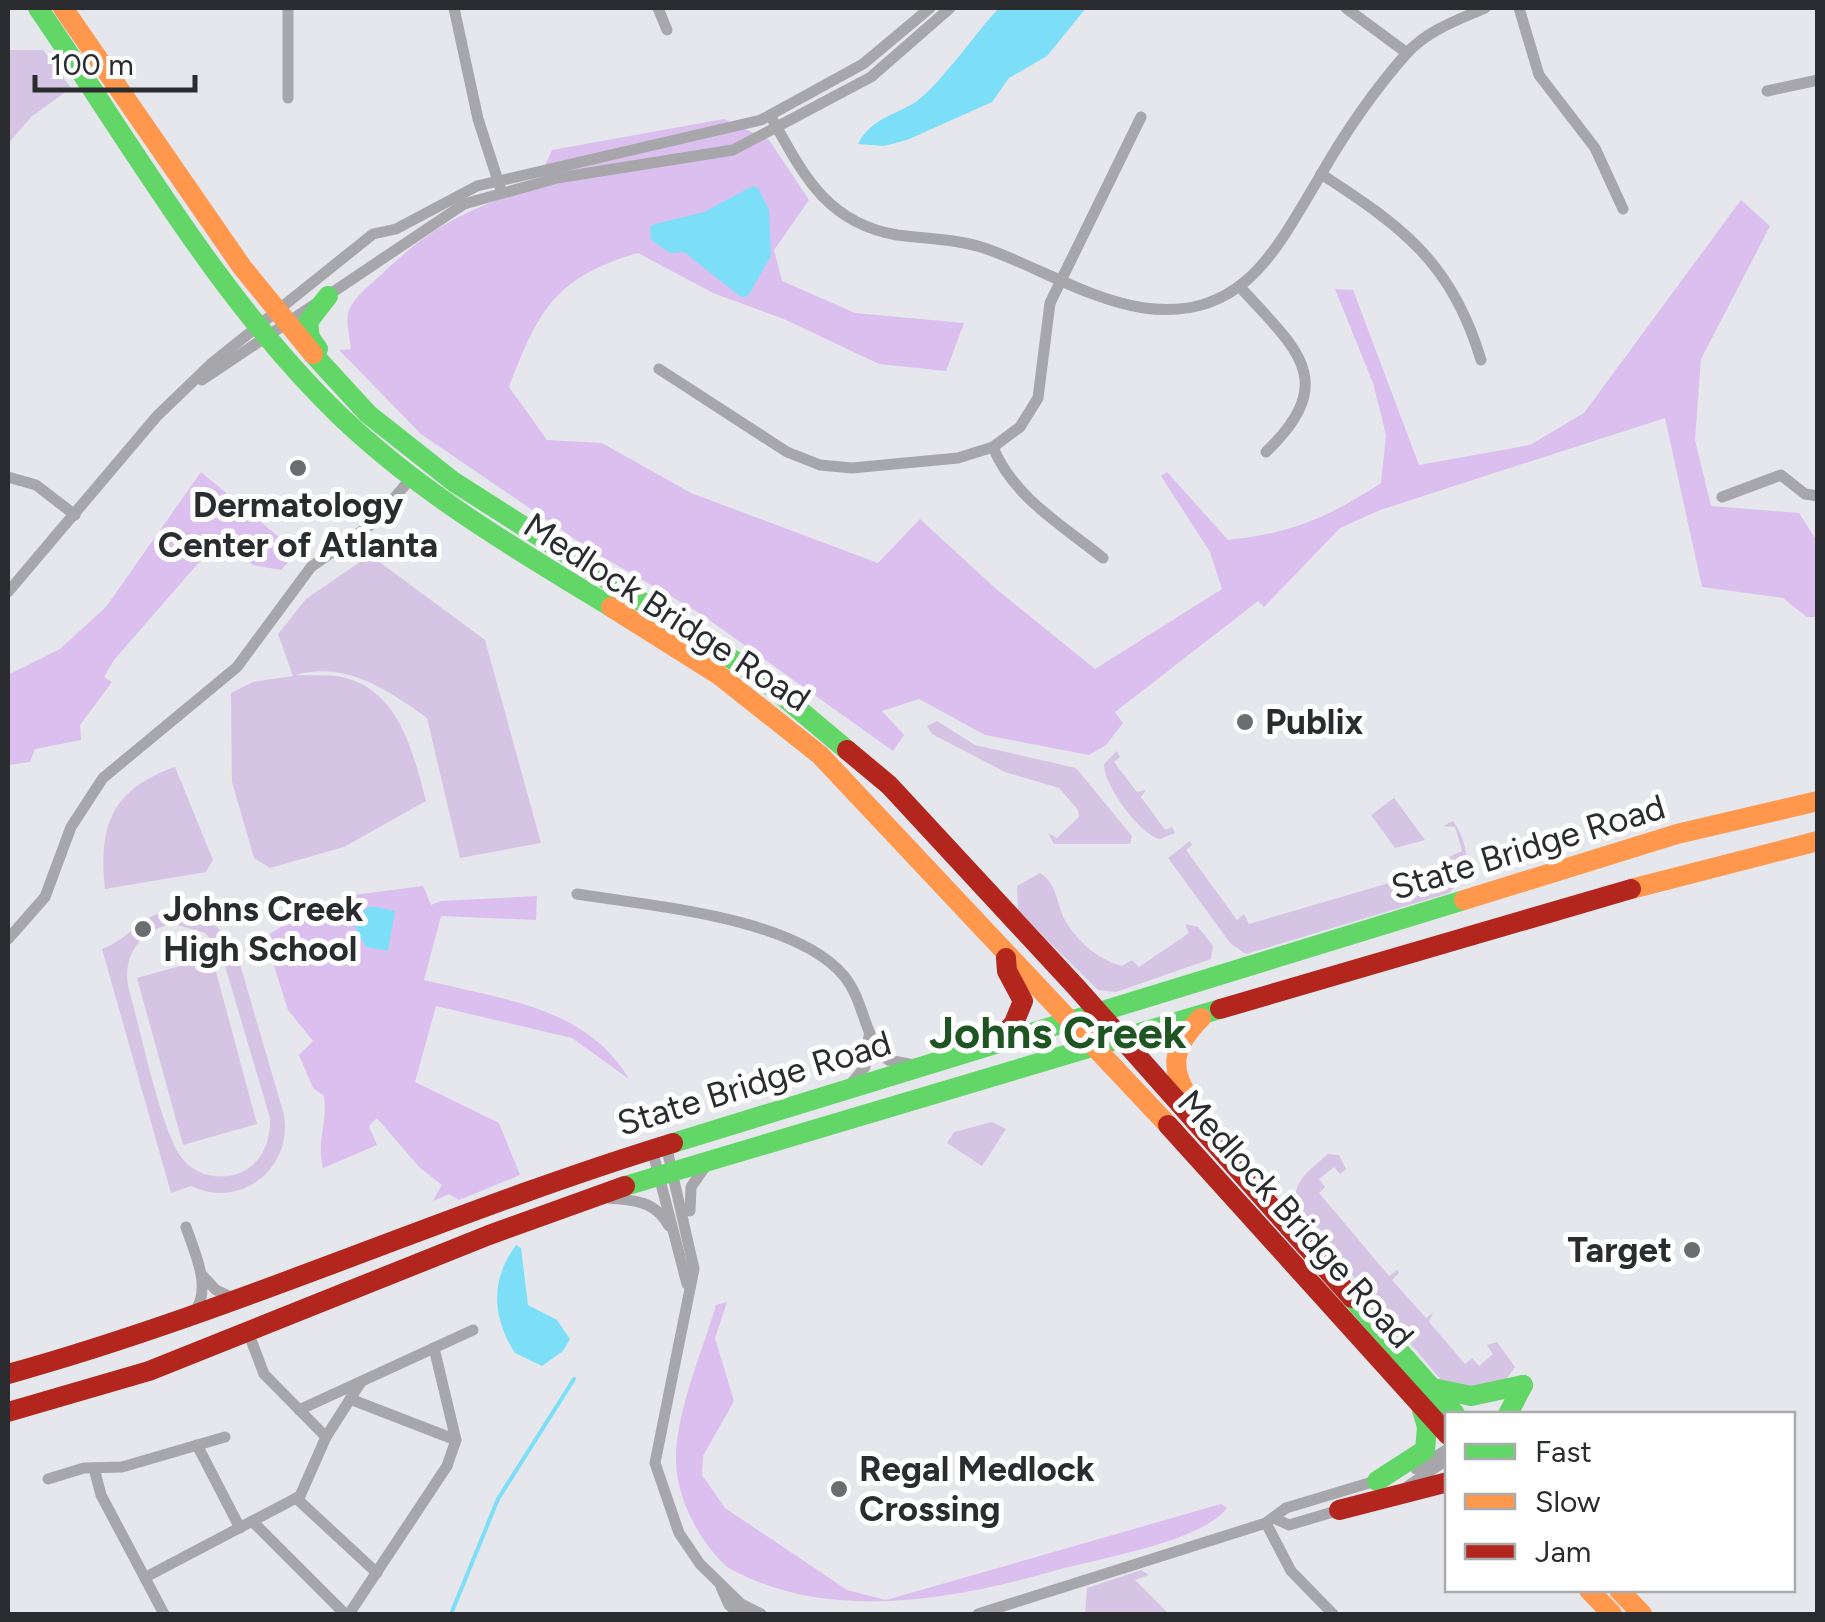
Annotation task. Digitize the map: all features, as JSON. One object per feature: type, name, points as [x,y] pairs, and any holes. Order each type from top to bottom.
[{"type":"highway","name":"Medlock Bridge Road","points":[[38,8],[272,323],[368,414],[454,482],[760,677],[889,786],[1097,1010],[1206,1135],[1425,1395],[1445,1430]]},
{"type":"highway","name":"Medlock Bridge Road","points":[[63,8],[319,397],[412,477],[497,539],[749,696],[822,756],[1425,1395],[1452,1412]]},
{"type":"highway","name":"Medlock Bridge Road","points":[[328,296],[308,322],[310,338],[399,428],[419,455]]},
{"type":"highway","name":"State Bridge Road","points":[[8,1374],[108,1348],[467,1210],[659,1147],[1677,834],[1818,801]]},
{"type":"highway","name":"State Bridge Road","points":[[8,1412],[251,1339],[489,1235],[666,1172],[1708,866],[1818,841]]},
{"type":"highway","points":[[998,1041],[1016,1024],[1022,1010],[1021,989],[1005,967],[1006,951]]},
{"type":"highway","points":[[1204,1014],[1180,1039],[1171,1063],[1175,1080],[1200,1112],[1206,1135]]},
{"type":"highway","points":[[1377,1481],[1412,1465],[1422,1455],[1428,1435],[1425,1395],[1471,1396],[1523,1384],[1509,1412]]},
{"type":"highway","points":[[1339,1510],[1360,1508],[1445,1483]]},
{"type":"highway","points":[[1591,1592],[1612,1614]]},
{"type":"highway","points":[[1620,1592],[1642,1614]]},
{"type":"street","points":[[288,8],[288,98]]},
{"type":"street","points":[[454,8],[478,120],[500,186]]},
{"type":"street","points":[[658,8],[668,30]]},
{"type":"street","points":[[272,323],[366,274],[427,225],[500,186],[719,132],[770,115],[863,64],[930,8]]},
{"type":"street","points":[[8,592],[182,393],[272,323],[373,234],[396,228],[477,186],[500,186],[733,150],[871,77],[950,8]]},
{"type":"street","points":[[1346,8],[1407,53]]},
{"type":"street","points":[[770,115],[802,176],[850,218],[892,234],[984,248],[1121,303],[1157,309],[1201,304],[1240,287],[1278,250],[1321,174],[1407,53],[1431,33],[1485,8]]},
{"type":"street","points":[[1519,8],[1539,75],[1595,148],[1623,209]]},
{"type":"street","points":[[1767,92],[1818,80]]},
{"type":"street","points":[[659,369],[787,452],[820,465],[852,468],[958,458],[993,448],[1020,426],[1038,398],[1045,368],[1045,319],[1141,117]]},
{"type":"street","points":[[1321,174],[1390,219],[1427,253],[1460,302],[1481,360]]},
{"type":"street","points":[[1240,287],[1292,345],[1305,376],[1299,416],[1266,452]]},
{"type":"street","points":[[993,448],[1002,469],[1018,490],[1103,558]]},
{"type":"street","points":[[1722,497],[1781,476],[1804,494],[1818,496]]},
{"type":"street","points":[[8,477],[36,485],[74,515]]},
{"type":"street","points":[[8,940],[45,897],[71,827],[103,778],[237,667],[310,567],[372,524],[412,477]]},
{"type":"street","points":[[577,894],[770,933],[818,952],[845,978],[869,1036],[888,1060],[918,1066]]},
{"type":"street","points":[[847,1088],[865,1067],[869,1036]]},
{"type":"street","points":[[659,1147],[689,1234],[694,1269],[687,1284]]},
{"type":"street","points":[[689,1234],[693,1225],[691,1187],[708,1161]]},
{"type":"street","points":[[666,1172],[675,1238],[687,1284],[685,1317],[656,1463],[679,1533],[720,1583],[741,1604],[760,1614]]},
{"type":"street","points":[[600,1196],[651,1205],[675,1238]]},
{"type":"street","points":[[186,1227],[201,1273],[202,1300],[190,1318]]},
{"type":"street","points":[[201,1273],[216,1290],[239,1300]]},
{"type":"street","points":[[299,1410],[473,1330]]},
{"type":"street","points":[[251,1339],[264,1374],[326,1437]]},
{"type":"street","points":[[197,1445],[246,1524],[347,1614],[448,1466],[456,1440],[434,1348]]},
{"type":"street","points":[[146,1577],[296,1498],[326,1437],[360,1382]]},
{"type":"street","points":[[350,1399],[456,1440]]},
{"type":"street","points":[[48,1479],[94,1468],[122,1467],[224,1437]]},
{"type":"street","points":[[978,1614],[1271,1521],[1286,1508],[1412,1471],[1445,1450]]},
{"type":"street","points":[[1271,1521],[1289,1525],[1339,1510],[1413,1484],[1445,1461]]},
{"type":"street","points":[[94,1468],[101,1495],[164,1614]]},
{"type":"street","points":[[296,1498],[377,1573]]},
{"type":"street","points":[[1271,1521],[1291,1571],[1333,1614]]},
{"type":"street","points":[[720,1583],[729,1606],[740,1614]]},
{"type":"shaded area","points":[[8,50],[43,50],[71,88],[31,117],[8,144]]},
{"type":"shaded area","points":[[724,119],[769,140],[809,200],[774,250],[782,281],[855,313],[964,323],[946,371],[879,364],[786,320],[713,293],[638,253],[587,273],[568,286],[553,300],[530,337],[509,387],[547,440],[602,443],[691,493],[878,563],[920,519],[995,588],[1095,669],[1222,589],[1210,552],[1161,476],[1167,472],[1228,540],[1309,522],[1381,483],[1386,435],[1373,383],[1335,289],[1353,290],[1419,465],[1530,445],[1584,413],[1741,200],[1770,226],[1701,359],[1695,440],[1711,506],[1799,513],[1817,541],[1817,617],[1807,617],[1783,598],[1702,587],[1665,418],[1380,510],[1340,528],[1264,607],[1258,601],[1115,712],[1123,723],[1106,745],[1089,755],[985,735],[919,699],[882,711],[904,735],[893,751],[698,612],[594,552],[421,434],[339,350],[351,349],[348,314],[363,291],[434,231],[490,203],[535,188],[552,150]]},
{"type":"shaded area","points":[[201,472],[297,552],[281,570],[253,565],[221,537],[114,660],[104,677],[112,682],[80,725],[81,740],[35,749],[30,762],[8,765],[8,675],[60,649],[106,607]]},
{"type":"shaded area","points":[[370,555],[485,640],[541,843],[460,858],[427,718],[365,680],[313,672],[295,675],[342,677],[362,684],[391,709],[409,744],[426,801],[344,847],[270,868],[254,858],[232,782],[231,693],[253,682],[293,676],[278,634],[306,599]]},
{"type":"shaded area","points":[[937,721],[975,745],[1076,768],[1132,836],[1130,844],[1054,844],[1048,833],[1057,838],[1079,817],[1078,810],[1059,788],[1005,772],[932,734],[927,726]]},
{"type":"shaded area","points":[[1117,751],[1120,757],[1114,762],[1137,792],[1146,790],[1141,797],[1165,830],[1172,827],[1175,833],[1160,839],[1124,808],[1105,773],[1104,764]]},
{"type":"shaded area","points":[[175,767],[213,860],[206,872],[105,889],[104,846],[114,812],[136,786]]},
{"type":"shaded area","points":[[1394,798],[1425,840],[1395,848],[1371,815]]},
{"type":"shaded area","points":[[1453,821],[1463,840],[1466,858],[1462,877],[1449,893],[1246,954],[1231,944],[1168,858],[1190,841],[1192,845],[1186,850],[1237,920],[1244,914],[1249,924],[1451,865],[1449,857],[1462,851],[1455,827],[1443,826]]},
{"type":"shaded area","points":[[1040,873],[1050,883],[1071,930],[1105,960],[1122,966],[1132,960],[1139,967],[1189,933],[1185,924],[1198,927],[1213,946],[1211,959],[1116,992],[1098,990],[1018,911],[1017,886]]},
{"type":"shaded area","points":[[423,886],[431,905],[441,901],[537,896],[536,920],[441,916],[424,980],[510,1000],[565,1021],[589,1035],[629,1079],[572,1038],[436,1006],[415,1082],[499,1123],[520,1175],[459,1200],[449,1194],[433,1201],[442,1185],[419,1167],[377,1118],[369,1126],[377,1145],[323,1168],[324,1096],[313,1088],[299,1055],[313,1041],[288,1010],[265,937],[308,910],[328,912],[354,895]]},
{"type":"shaded area","points":[[174,909],[210,919],[235,947],[284,1115],[285,1134],[272,1167],[245,1188],[210,1192],[191,1186],[171,1193],[102,949],[162,912]],"holes":[[[174,924],[205,933],[220,949],[270,1118],[261,1155],[251,1167],[227,1176],[194,1169],[173,1143],[128,986],[132,953],[144,937]]]},
{"type":"shaded area","points":[[212,957],[257,1124],[183,1145],[137,978]]},
{"type":"shaded area","points":[[992,1122],[1006,1129],[982,1166],[947,1143],[954,1132]]},
{"type":"shaded area","points":[[1328,1154],[1339,1155],[1346,1169],[1340,1174],[1334,1167],[1319,1179],[1325,1187],[1319,1193],[1389,1276],[1397,1270],[1399,1273],[1392,1280],[1426,1318],[1433,1313],[1429,1322],[1465,1364],[1472,1358],[1479,1366],[1493,1354],[1487,1345],[1497,1342],[1515,1367],[1505,1381],[1468,1393],[1442,1381],[1299,1212],[1298,1186],[1307,1172]]},
{"type":"shaded area","points":[[727,1302],[715,1338],[734,1401],[703,1456],[702,1475],[725,1508],[847,1590],[886,1600],[1221,1504],[1227,1508],[1214,1520],[1173,1539],[972,1591],[929,1598],[887,1601],[845,1601],[764,1584],[727,1567],[709,1548],[688,1512],[677,1474],[678,1433],[689,1389],[716,1305]]},
{"type":"shaded area","points":[[1141,1570],[1149,1575],[1135,1580],[1169,1614],[1085,1614],[1087,1588]]},
{"type":"water","points":[[999,8],[1086,8],[1047,56],[1009,78],[992,102],[907,140],[884,146],[858,144],[876,123],[923,96]]},
{"type":"water","points":[[753,186],[758,188],[769,210],[771,256],[748,296],[741,297],[684,252],[670,253],[651,240],[650,227],[655,224],[704,212]]},
{"type":"water","points":[[371,906],[395,911],[388,951],[366,947],[351,919]]},
{"type":"water","points":[[516,1245],[521,1248],[528,1305],[557,1320],[570,1339],[563,1351],[542,1366],[515,1353],[498,1312],[498,1285]]},
{"type":"waterway","points":[[451,1614],[498,1499],[574,1379]]},
{"type":"traffic: fast","points":[[38,8],[179,219],[295,370],[402,470],[611,607]]},
{"type":"traffic: fast","points":[[318,349],[310,338],[308,322],[328,296]]},
{"type":"traffic: fast","points":[[313,354],[368,414],[454,482],[760,677],[847,750]]},
{"type":"traffic: fast","points":[[673,1143],[1464,900]]},
{"type":"traffic: fast","points":[[625,1186],[1220,1009]]},
{"type":"traffic: fast","points":[[1352,1298],[1453,1412]]},
{"type":"traffic: fast","points":[[1433,1388],[1471,1396],[1523,1385]]},
{"type":"traffic: fast","points":[[1509,1412],[1523,1385]]},
{"type":"traffic: fast","points":[[1377,1481],[1425,1450],[1427,1427],[1422,1410]]},
{"type":"traffic: slow","points":[[63,8],[242,267],[313,354]]},
{"type":"traffic: slow","points":[[611,607],[719,675],[820,755],[1168,1125]]},
{"type":"traffic: slow","points":[[1464,900],[1677,834],[1818,801]]},
{"type":"traffic: slow","points":[[1631,889],[1818,841]]},
{"type":"traffic: slow","points":[[1189,1098],[1178,1076],[1177,1056],[1185,1037],[1201,1018]]},
{"type":"traffic: slow","points":[[1591,1592],[1612,1614]]},
{"type":"traffic: slow","points":[[1621,1592],[1642,1614]]},
{"type":"traffic: jam","points":[[847,750],[889,785],[1077,988],[1352,1298]]},
{"type":"traffic: jam","points":[[1220,1009],[1631,889]]},
{"type":"traffic: jam","points":[[999,1040],[1014,1023],[1023,1001],[1007,971],[1006,958]]},
{"type":"traffic: jam","points":[[1168,1125],[1445,1432]]},
{"type":"traffic: jam","points":[[8,1374],[176,1321],[506,1199],[673,1143]]},
{"type":"traffic: jam","points":[[8,1412],[149,1371],[489,1235],[625,1186]]},
{"type":"traffic: jam","points":[[1339,1510],[1445,1483]]},
{"type":"place","name":"Dermatology Center of Atlanta","points":[[298,468]]},
{"type":"place","name":"Publix","points":[[1245,722]]},
{"type":"place","name":"Johns Creek High School","points":[[143,929]]},
{"type":"place","name":"Target","points":[[1692,1250]]},
{"type":"place","name":"Regal Medlock Crossing","points":[[839,1489]]},
{"type":"district","name":"Johns Creek","points":[[1058,1032]]}]
